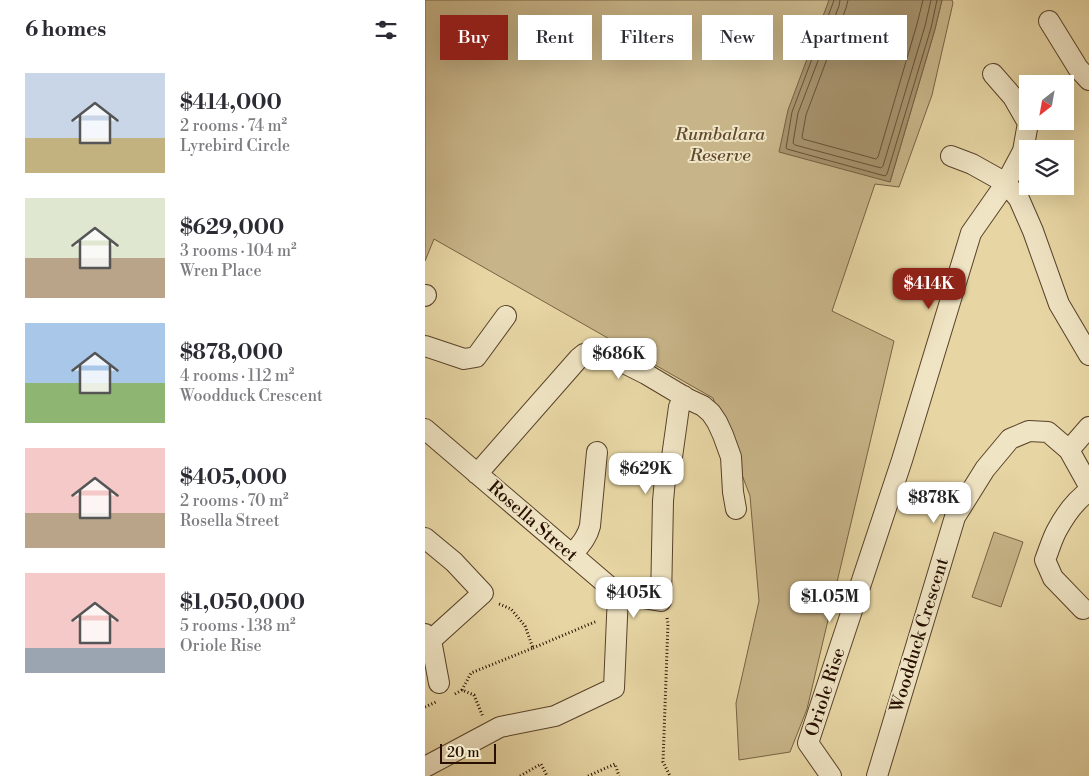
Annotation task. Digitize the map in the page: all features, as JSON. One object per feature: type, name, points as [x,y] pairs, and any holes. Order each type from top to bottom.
[{"type":"street","points":[[1049,21],[1078,68],[1089,80]]},
{"type":"street","points":[[993,74],[1013,97],[1028,123],[1023,151],[1006,183]]},
{"type":"street","points":[[951,156],[972,164],[1006,183],[1019,199],[1033,231],[1059,304],[1089,355]]},
{"type":"street","name":"Oriole Rise","points":[[831,776],[808,743],[902,460],[971,233],[1006,183]]},
{"type":"street","points":[[425,346],[464,359],[476,357],[506,316]]},
{"type":"street","points":[[477,474],[579,358],[584,354],[601,353],[646,374],[703,406],[711,413],[723,435],[731,457],[736,509]]},
{"type":"street","points":[[425,767],[501,727],[555,716],[614,688],[617,594],[661,601],[665,478],[672,457],[679,407],[684,396]]},
{"type":"street","points":[[1069,450],[1089,427]]},
{"type":"street","name":"Rosella Street","points":[[425,429],[617,594]]},
{"type":"street","name":"Woodduck Crescent","points":[[877,776],[955,517],[985,469],[1010,438],[1029,431],[1048,432],[1069,450],[1089,486]]},
{"type":"street","points":[[572,554],[588,534],[590,526],[597,452]]},
{"type":"street","points":[[1083,609],[1053,578],[1045,560],[1056,532],[1083,495],[1089,491]]},
{"type":"street","points":[[425,538],[454,562],[481,595],[428,637],[442,694]]},
{"type":"path","points":[[481,595],[511,609],[525,626],[533,648]]},
{"type":"path","points":[[661,601],[668,623],[663,762],[670,776]]},
{"type":"path","points":[[463,690],[471,673],[617,613]]},
{"type":"path","points":[[425,707],[442,694],[463,690],[474,695],[489,733]]},
{"type":"path","points":[[520,776],[541,764],[547,776]]},
{"type":"path","points":[[587,776],[615,764],[619,776]]},
{"type":"green space","name":"Rumbalara Reserve","points":[[425,0],[840,0],[844,15],[783,15],[783,60],[856,60],[890,182],[942,0],[952,0],[953,3],[932,95],[899,187],[875,184],[832,311],[894,341],[807,709],[790,752],[739,760],[736,703],[759,601],[750,496],[713,398],[434,239],[425,261]]},
{"type":"green space","points":[[994,532],[1023,542],[1001,607],[972,597]]},
{"type":"water","points":[[829,0],[942,0],[890,182],[779,152],[788,110],[807,60],[907,60],[907,15],[823,15]]}]
